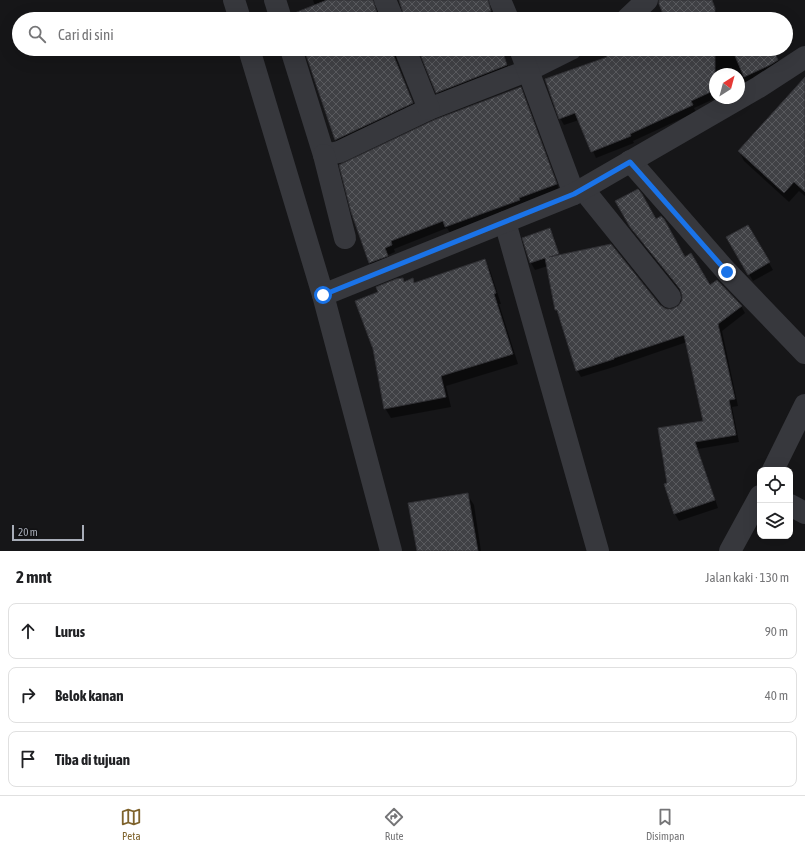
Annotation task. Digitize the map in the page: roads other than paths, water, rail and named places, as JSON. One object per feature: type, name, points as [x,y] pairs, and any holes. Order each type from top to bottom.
[{"type":"street","points":[[234,0],[238,12]]},
{"type":"street","points":[[275,0],[279,12]]},
{"type":"street","points":[[385,0],[390,12]]},
{"type":"street","points":[[500,0],[505,12]]},
{"type":"street","points":[[634,12],[647,0]]},
{"type":"street","points":[[251,56],[323,295],[391,551]]},
{"type":"street","points":[[293,56],[324,155],[345,238]]},
{"type":"street","points":[[408,56],[429,109]]},
{"type":"street","points":[[523,56],[564,169],[578,191],[670,297]]},
{"type":"street","points":[[324,155],[339,152],[429,109],[529,70],[557,56]]},
{"type":"street","points":[[323,295],[578,191],[759,87],[805,58]]},
{"type":"street","points":[[630,162],[727,272],[805,353]]},
{"type":"street","points":[[505,222],[598,551]]},
{"type":"street","points":[[774,467],[805,406]]},
{"type":"street","points":[[730,551],[757,502]]},
{"type":"street","points":[[793,507],[805,513]]}]
